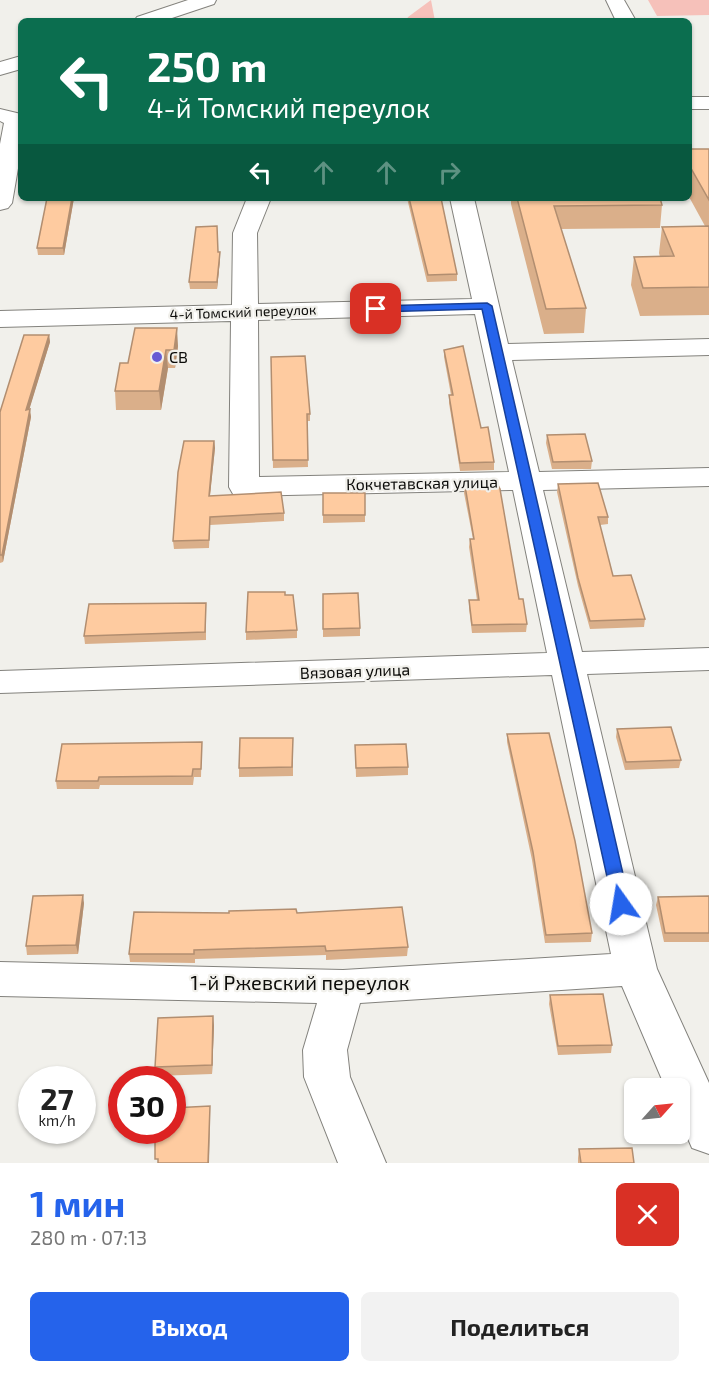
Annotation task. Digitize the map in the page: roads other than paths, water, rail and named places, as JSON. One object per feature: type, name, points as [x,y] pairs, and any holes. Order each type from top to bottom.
[{"type":"street","points":[[153,18],[207,0]]},
{"type":"street","points":[[615,0],[624,18]]},
{"type":"street","points":[[0,69],[18,63]]},
{"type":"street","points":[[692,104],[709,103]]},
{"type":"street","points":[[0,203],[8,119]]},
{"type":"street","points":[[244,312],[245,233],[258,201]]},
{"type":"street","points":[[463,201],[636,969],[709,1134]]},
{"type":"street","name":"4-й Томский переулок","points":[[0,319],[487,306]]},
{"type":"street","name":"Кокчетавская улица","points":[[244,312],[244,487],[709,477]]},
{"type":"street","points":[[497,352],[709,347]]},
{"type":"street","name":"Вязовая улица","points":[[0,682],[709,659]]},
{"type":"street","name":"1-й Ржевский переулок","points":[[0,979],[343,987],[636,969]]},
{"type":"street","points":[[343,987],[325,1050],[327,1077],[362,1163]]},
{"type":"place","name":"СВ","points":[[157,357]]}]
